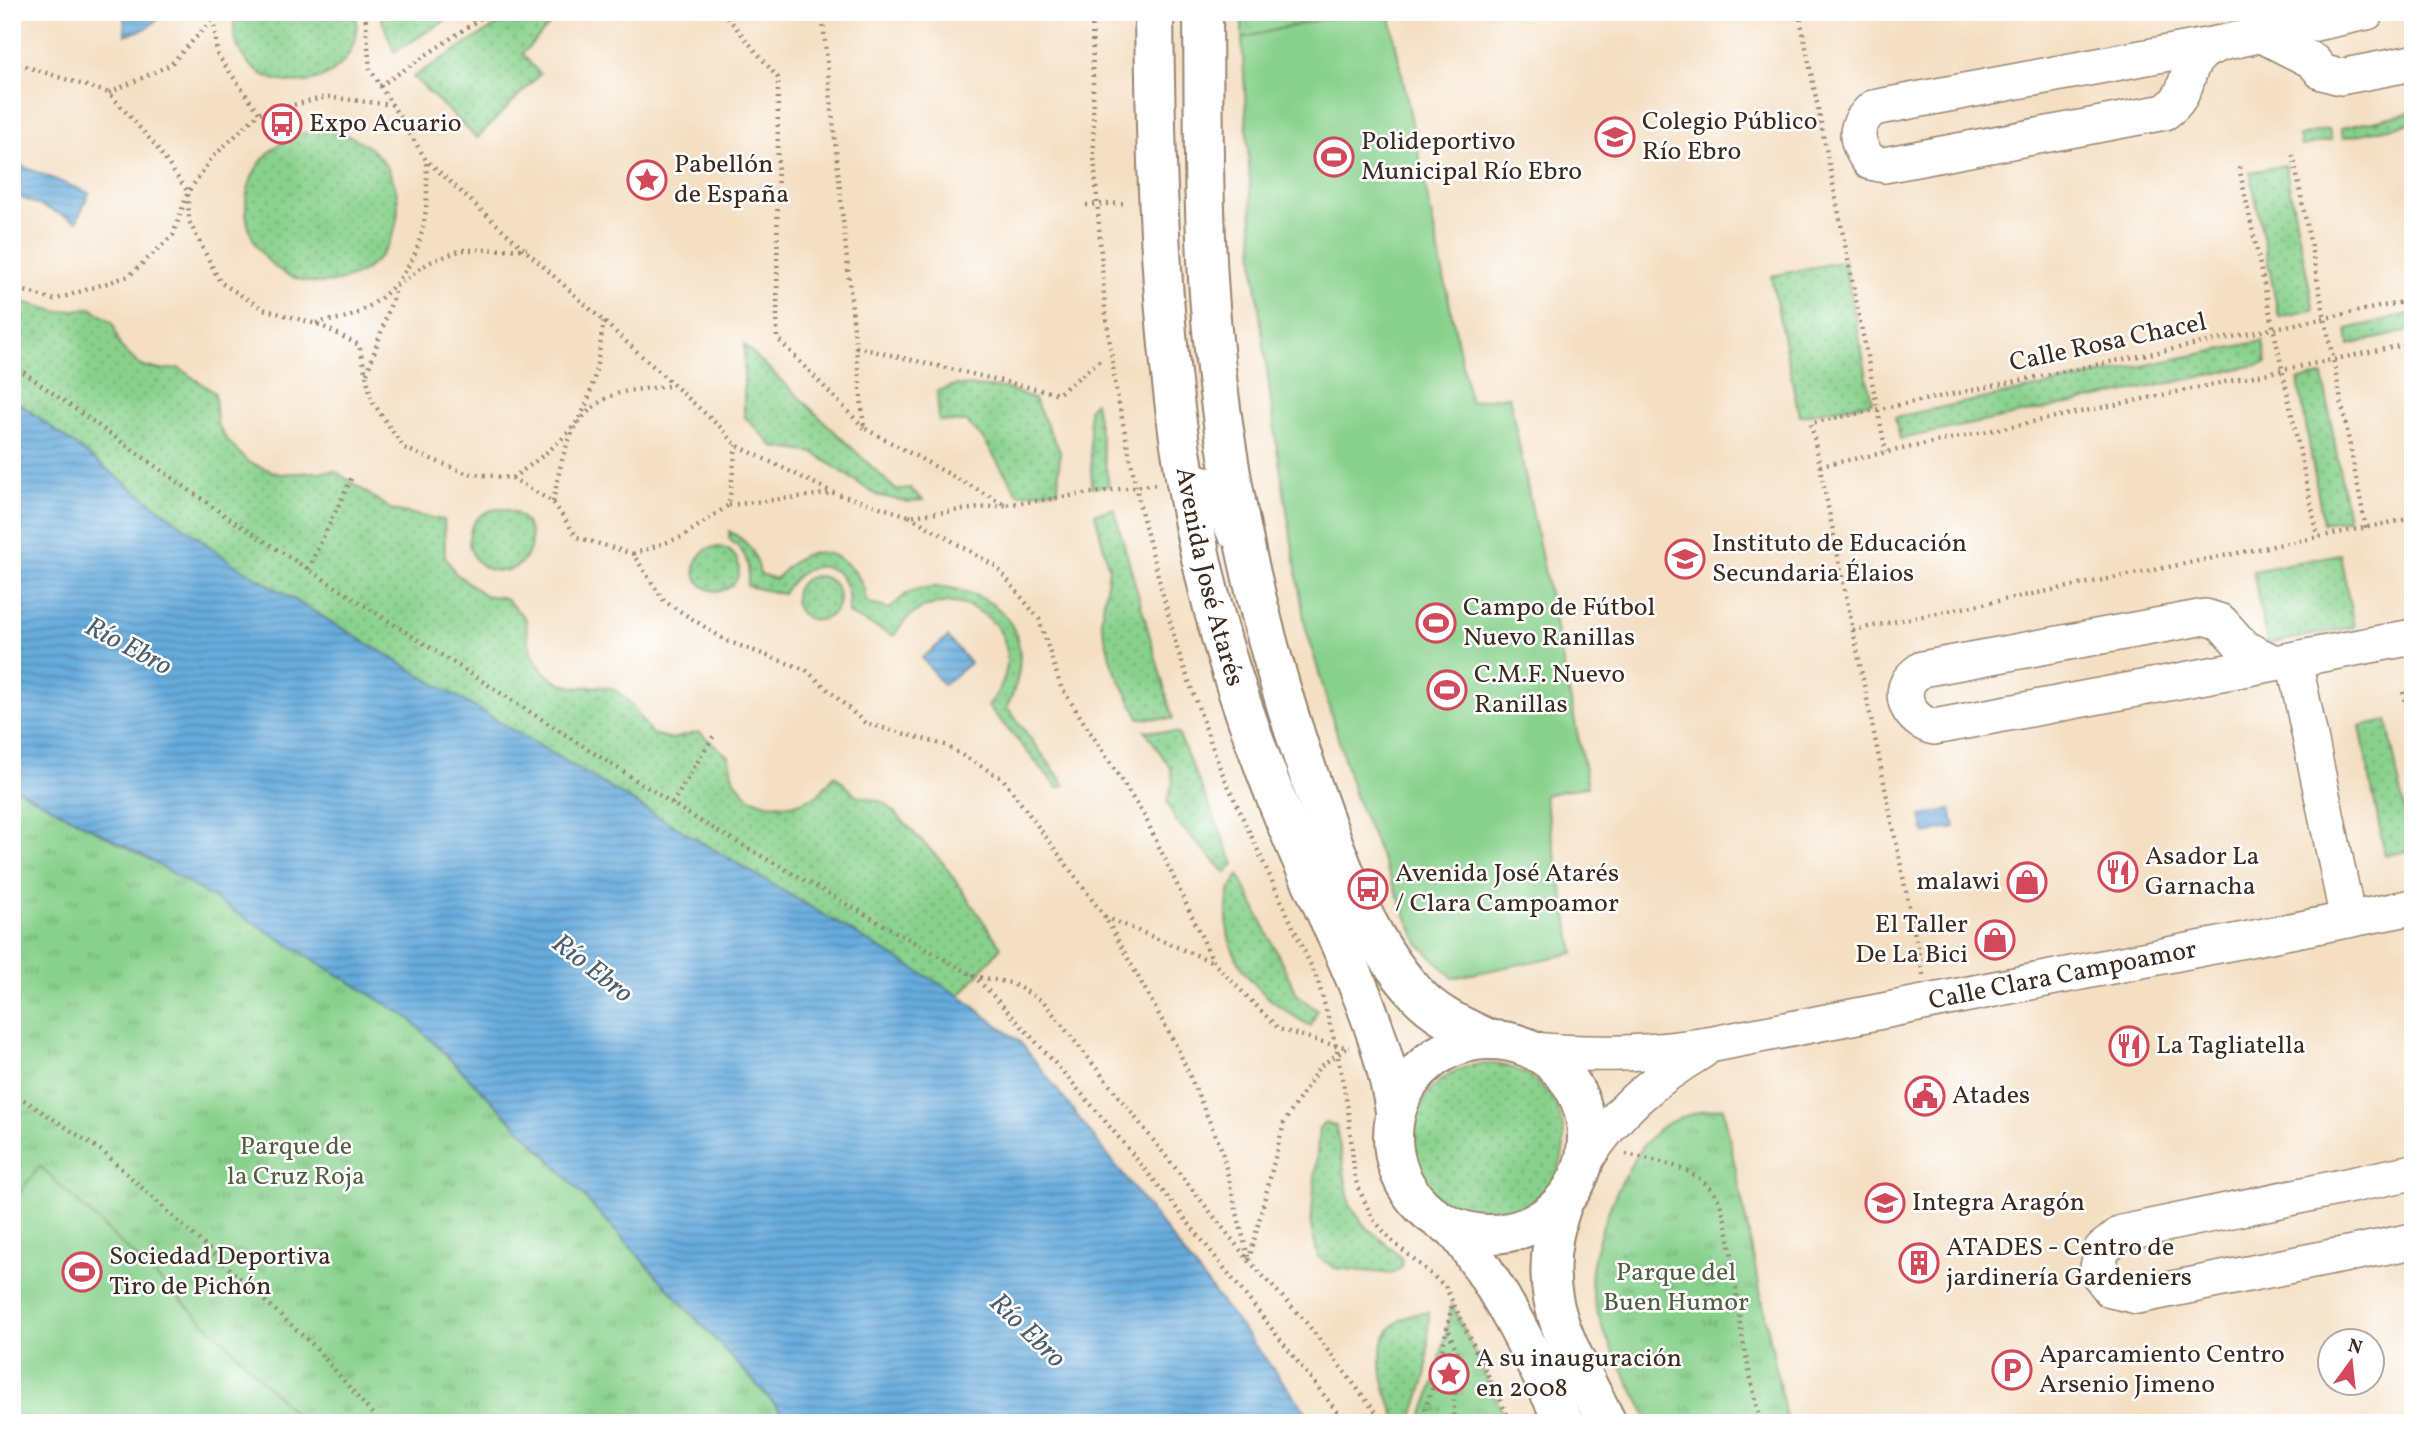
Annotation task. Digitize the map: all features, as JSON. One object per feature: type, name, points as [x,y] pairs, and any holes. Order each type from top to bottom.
[{"type":"main road","name":"Avenida José Atarés","points":[[1154,12],[1162,285],[1171,389],[1189,514],[1212,608],[1247,722],[1300,856],[1373,1025],[1390,1078],[1395,1111]]},
{"type":"main road","name":"Avenida José Atarés","points":[[1203,12],[1212,330],[1247,559],[1271,656],[1304,764],[1355,895],[1394,967],[1417,995],[1445,1017],[1491,1040]]},
{"type":"main road","points":[[1563,1202],[1531,1225],[1513,1232],[1493,1235],[1454,1228],[1433,1216],[1416,1200],[1402,1181],[1394,1158],[1392,1135],[1395,1111],[1409,1082],[1431,1059],[1460,1044],[1491,1040],[1513,1042],[1533,1049],[1551,1061],[1567,1077],[1586,1117],[1588,1139],[1585,1161],[1576,1183],[1563,1202],[1551,1244],[1548,1267],[1551,1299],[1563,1332],[1607,1423]]},
{"type":"main road","points":[[1454,1228],[1498,1288],[1524,1335],[1564,1423]]},
{"type":"street","points":[[2222,43],[2201,54],[2193,64],[2179,102],[2165,113],[1884,165],[1870,162],[1860,149],[1857,133],[1860,119],[1872,107],[2222,43],[2367,12]]},
{"type":"street","points":[[2313,61],[2310,38],[2324,20]]},
{"type":"street","points":[[2262,35],[2313,61],[2322,72],[2340,77],[2413,63]]},
{"type":"street","points":[[2156,55],[2172,60],[2183,71],[2185,89]]},
{"type":"street","points":[[1185,481],[1201,481],[1214,488],[1247,559]]},
{"type":"street","points":[[2284,662],[2244,648],[2221,622],[2205,617],[1922,669],[1909,681],[1906,695],[1910,711],[1919,724],[1934,727],[2284,662],[2409,634]]},
{"type":"street","points":[[2214,675],[2228,664],[2234,650],[2232,632]]},
{"type":"street","points":[[2284,662],[2348,919]]},
{"type":"street","name":"Calle Clara Campoamor","points":[[1533,1049],[1600,1056],[1661,1052],[1714,1044],[2413,907]]},
{"type":"street","name":"Calle Clara Campoamor","points":[[1585,1161],[1624,1108],[1674,1068],[1714,1044]]},
{"type":"street","points":[[2410,1174],[2122,1233],[2102,1249],[2097,1272],[2111,1290],[2137,1296],[2413,1241]]},
{"type":"path","points":[[365,12],[370,69],[426,160],[528,249],[736,446],[834,493],[909,516],[997,567],[1039,619],[1061,687],[1145,817],[1214,963],[1279,1029],[1336,1046],[1350,1046],[1320,1066],[1284,1123],[1249,1261]]},
{"type":"path","points":[[380,86],[490,12]]},
{"type":"path","points":[[723,12],[778,78],[777,338],[864,428],[1006,505]]},
{"type":"path","points":[[822,12],[864,428]]},
{"type":"path","points":[[1799,12],[1886,452]]},
{"type":"path","points":[[109,93],[170,65],[215,15]]},
{"type":"path","points":[[215,15],[217,54],[259,113]]},
{"type":"path","points":[[12,62],[109,93],[155,145],[188,192],[189,221],[220,282],[264,309],[313,324],[359,345],[372,401],[404,448],[466,473],[513,478],[553,502],[577,537],[633,554],[682,537],[729,505],[834,493]]},
{"type":"path","points":[[12,287],[54,300],[129,276],[173,234],[188,192],[212,158],[259,113],[327,97],[392,105]]},
{"type":"path","points":[[2293,155],[2366,527]]},
{"type":"path","points":[[366,376],[397,286],[416,252],[430,201],[426,160]]},
{"type":"path","points":[[2239,167],[2318,537]]},
{"type":"path","points":[[1086,205],[1126,203]]},
{"type":"path","points":[[313,324],[356,314],[428,263],[462,250],[528,249]]},
{"type":"path","name":"Calle Rosa Chacel","points":[[1820,466],[1811,423],[2413,300]]},
{"type":"path","points":[[553,502],[564,450],[596,373],[604,320]]},
{"type":"path","points":[[1924,976],[1820,466],[2413,343]]},
{"type":"path","points":[[856,347],[1058,394],[1102,359]]},
{"type":"path","points":[[12,364],[228,517],[673,804],[975,976],[1037,1040],[1135,1154],[1346,1423]]},
{"type":"path","points":[[513,478],[539,460],[579,419],[611,396],[674,385]]},
{"type":"path","points":[[729,505],[736,446]]},
{"type":"path","points":[[309,569],[353,475]]},
{"type":"path","points":[[909,516],[1185,481]]},
{"type":"path","points":[[1853,631],[2413,518]]},
{"type":"path","points":[[633,554],[664,601],[727,641],[806,670],[865,723],[945,746],[1003,779],[1105,917],[1178,1049],[1221,1148],[1249,1261]]},
{"type":"path","points":[[2403,692],[2413,739]]},
{"type":"path","points":[[673,804],[714,735]]},
{"type":"path","points":[[1105,917],[1214,963]]},
{"type":"path","points":[[975,976],[1011,984],[1043,1001],[1249,1261],[1306,1321],[1384,1423]]},
{"type":"path","points":[[12,1092],[102,1151],[314,1346],[380,1423]]},
{"type":"path","points":[[1626,1154],[1668,1163],[1698,1177],[1717,1197],[1724,1222],[1741,1332],[1760,1423]]},
{"type":"path","points":[[1420,1423],[1437,1374],[1452,1304],[1511,1423]]},
{"type":"path","points":[[1448,1330],[1457,1353],[1453,1423]]},
{"type":"green space","points":[[235,12],[356,12],[353,44],[340,66],[319,79],[294,82],[270,78],[249,64],[236,42]]},
{"type":"green space","points":[[379,12],[459,12],[394,52]]},
{"type":"green space","points":[[518,12],[562,12],[522,54],[540,74],[477,138],[413,77]]},
{"type":"green space","points":[[1242,12],[1352,12],[1242,38]]},
{"type":"green space","name":"C.M.F. Nuevo Ranillas","points":[[1352,12],[1389,12],[1470,402],[1509,396],[1588,786],[1544,795],[1574,953],[1453,978],[1418,943],[1355,796],[1305,625],[1276,441],[1255,276],[1242,38]]},
{"type":"green space","points":[[2413,112],[2413,123],[2343,138],[2341,128]]},
{"type":"green space","points":[[2329,129],[2331,140],[2301,146],[2299,136]]},
{"type":"green space","points":[[322,131],[351,136],[376,153],[393,178],[398,207],[393,236],[376,261],[351,278],[322,283],[293,278],[268,261],[251,236],[246,207],[251,178],[268,153],[293,136]]},
{"type":"green space","points":[[2285,165],[2314,310],[2279,317],[2250,172]]},
{"type":"green space","points":[[1844,261],[1872,402],[1799,416],[1771,276]]},
{"type":"green space","points":[[12,299],[59,312],[91,308],[113,323],[120,346],[139,365],[160,370],[179,368],[215,393],[217,423],[226,439],[248,462],[279,474],[335,471],[392,510],[444,520],[445,556],[455,573],[485,595],[505,598],[526,619],[532,653],[544,672],[563,684],[575,687],[599,686],[613,689],[630,703],[652,734],[672,739],[699,732],[728,756],[734,780],[750,798],[767,804],[792,805],[817,796],[835,775],[856,795],[885,803],[943,863],[1001,947],[960,996],[232,563],[12,398]]},
{"type":"green space","points":[[2413,313],[2413,330],[2349,345],[2347,329]]},
{"type":"green space","points":[[2263,341],[2267,363],[1900,439],[1895,417]]},
{"type":"green space","points":[[744,345],[896,490],[910,488],[923,500],[907,502],[876,495],[814,453],[774,447],[744,416]]},
{"type":"green space","points":[[2323,376],[2348,519],[2323,523],[2298,380]]},
{"type":"green space","points":[[956,385],[1005,388],[1034,399],[1060,451],[1058,490],[1018,494],[984,440],[967,422],[939,421],[937,391]]},
{"type":"green space","points":[[1095,402],[1109,486],[1092,487],[1089,408]]},
{"type":"green space","points":[[494,509],[506,509],[522,518],[529,528],[529,552],[522,562],[506,571],[494,571],[483,566],[474,557],[469,546],[469,534],[474,523],[483,514]]},
{"type":"green space","points":[[1114,509],[1173,719],[1139,718],[1112,665],[1101,620],[1109,569],[1095,513]]},
{"type":"green space","points":[[729,531],[750,548],[760,574],[776,579],[801,557],[822,553],[832,555],[849,566],[861,583],[866,602],[889,609],[910,592],[941,587],[980,597],[996,607],[1008,619],[1016,634],[1019,650],[1015,687],[1007,707],[1065,785],[1058,788],[988,706],[1004,676],[1006,650],[998,628],[981,613],[959,604],[935,604],[912,614],[894,636],[848,614],[848,596],[844,582],[837,573],[828,568],[816,567],[805,571],[793,580],[783,594],[747,586],[748,565],[744,554],[729,539]]},
{"type":"green space","points":[[717,547],[726,548],[733,553],[738,560],[738,578],[733,585],[726,590],[717,591],[708,590],[701,585],[696,578],[695,569],[696,560],[701,553],[708,548]]},
{"type":"green space","points":[[2340,554],[2354,627],[2267,644],[2253,571]]},
{"type":"green space","points":[[817,576],[826,577],[833,582],[838,589],[838,607],[833,614],[826,619],[817,620],[808,619],[801,614],[796,607],[795,598],[796,589],[801,582],[808,577]]},
{"type":"green space","points":[[2387,720],[2412,850],[2385,856],[2360,726]]},
{"type":"green space","points":[[1145,730],[1178,733],[1234,864],[1226,873],[1175,820],[1167,801],[1173,782],[1171,769]]},
{"type":"green space","name":"Parque de la Cruz Roja","points":[[12,786],[149,859],[409,1018],[544,1153],[792,1423],[303,1423],[225,1342],[12,1203]]},
{"type":"green space","points":[[1239,875],[1298,996],[1317,1010],[1311,1026],[1265,994],[1241,967],[1233,951],[1228,934],[1227,903],[1230,889]]},
{"type":"green space","points":[[1488,1064],[1517,1070],[1542,1086],[1558,1111],[1564,1140],[1558,1169],[1542,1194],[1517,1210],[1488,1216],[1459,1210],[1434,1194],[1418,1169],[1412,1140],[1418,1111],[1434,1086],[1459,1070]]},
{"type":"green space","name":"Parque del Buen Humor","points":[[1723,1107],[1787,1423],[1650,1423],[1601,1324],[1592,1290],[1595,1252],[1611,1205],[1646,1143],[1658,1130],[1672,1121]]},
{"type":"green space","points":[[1325,1123],[1336,1126],[1350,1205],[1364,1225],[1401,1257],[1402,1267],[1392,1274],[1335,1268],[1318,1257],[1311,1226],[1319,1128]]},
{"type":"green space","name":"Sociedad Deportiva Tiro de Pichón","points":[[40,1166],[225,1342],[303,1423],[12,1423],[12,1203]]},
{"type":"green space","points":[[1452,1304],[1507,1423],[1420,1423],[1437,1374]]},
{"type":"green space","points":[[1429,1312],[1427,1373],[1411,1423],[1399,1423],[1385,1388],[1382,1371],[1381,1354],[1385,1338],[1393,1326],[1408,1317]]},
{"type":"water","points":[[124,12],[168,12],[145,29],[125,35]]},
{"type":"water","points":[[12,162],[89,193],[77,221],[12,194]]},
{"type":"water","name":"Río Ebro","points":[[12,398],[232,563],[960,996],[1021,1043],[1315,1423],[792,1423],[544,1153],[409,1018],[149,859],[12,786]]},
{"type":"water","points":[[948,637],[970,663],[943,685],[922,658]]},
{"type":"water","points":[[1951,809],[1955,827],[1925,834],[1921,816]]},
{"type":"place","name":"Expo Acuario","points":[[282,124]]},
{"type":"place","name":"Colegio Público Río Ebro","points":[[1615,137]]},
{"type":"place","name":"Polideportivo Municipal Río Ebro","points":[[1334,157]]},
{"type":"place","name":"Pabellón de España","points":[[647,180]]},
{"type":"place","name":"Instituto de Educación Secundaria Élaios","points":[[1685,559]]},
{"type":"place","name":"Campo de Fútbol Nuevo Ranillas","points":[[1436,623]]},
{"type":"place","name":"C.M.F. Nuevo Ranillas","points":[[1447,690]]},
{"type":"place","name":"Asador La Garnacha","points":[[2118,872]]},
{"type":"place","name":"malawi","points":[[2027,882]]},
{"type":"place","name":"Avenida José Atarés / Clara Campoamor","points":[[1368,889]]},
{"type":"place","name":"El Taller De La Bici","points":[[1995,940]]},
{"type":"place","name":"La Tagliatella","points":[[2129,1046]]},
{"type":"place","name":"Atades","points":[[1925,1096]]},
{"type":"place","name":"Integra Aragón","points":[[1885,1203]]},
{"type":"place","name":"ATADES - Centro de jardinería Gardeniers","points":[[1919,1263]]},
{"type":"place","name":"Sociedad Deportiva Tiro de Pichón","points":[[82,1272]]},
{"type":"place","name":"Aparcamiento Centro Arsenio Jimeno","points":[[2012,1370]]},
{"type":"place","name":"A su inauguración en 2008","points":[[1449,1374]]}]
